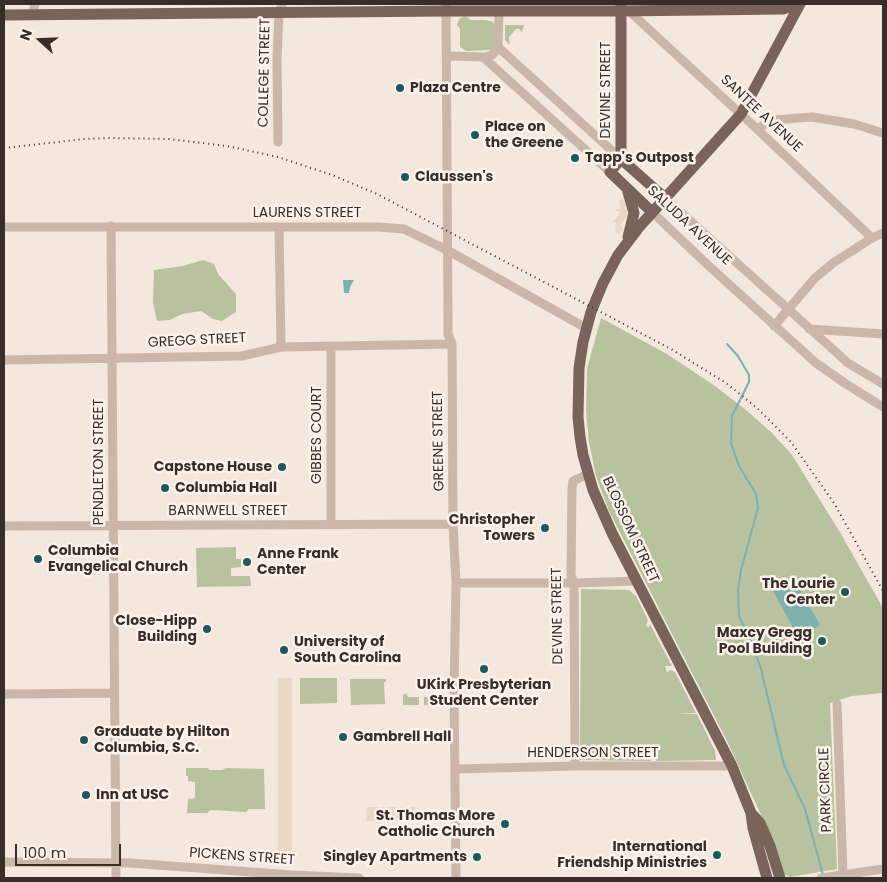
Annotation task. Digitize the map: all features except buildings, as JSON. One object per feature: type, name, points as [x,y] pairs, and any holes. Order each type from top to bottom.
[{"type":"main road","points":[[4,16],[280,8],[446,8],[499,12],[624,9],[783,9],[799,4]]},
{"type":"main road","name":"BLOSSOM STREET","points":[[780,878],[770,846],[760,823],[752,813],[732,766],[601,511],[588,474],[580,437],[578,368],[586,328],[603,283],[626,243],[741,114],[799,4]]},
{"type":"main road","name":"DEVINE STREET","points":[[621,159],[624,9]]},
{"type":"main road","points":[[610,172],[621,159]]},
{"type":"main road","name":"SALUDA AVENUE","points":[[621,159],[665,198]]},
{"type":"main road","name":"SALUDA AVENUE","points":[[610,172],[652,212]]},
{"type":"main road","points":[[626,189],[631,198],[634,213],[626,243]]},
{"type":"main road","name":"BLOSSOM STREET","points":[[752,813],[753,828],[767,878]]},
{"type":"street","points":[[32,15],[35,4]]},
{"type":"street","name":"COLLEGE STREET","points":[[278,142],[280,8]]},
{"type":"street","name":"GREENE STREET","points":[[446,8],[448,334],[452,344],[453,524],[456,583],[456,878]]},
{"type":"street","name":"SANTEE AVENUE","points":[[624,9],[741,114],[872,238]]},
{"type":"street","points":[[447,56],[483,57],[492,55],[498,47],[499,12]]},
{"type":"street","name":"SALUDA AVENUE","points":[[498,47],[621,159]]},
{"type":"street","name":"SALUDA AVENUE","points":[[483,57],[610,172]]},
{"type":"street","points":[[757,129],[772,120],[812,117],[854,124],[883,133]]},
{"type":"street","name":"SALUDA AVENUE","points":[[665,198],[848,363],[883,384]]},
{"type":"street","name":"SALUDA AVENUE","points":[[652,212],[816,363],[883,407]]},
{"type":"street","name":"LAURENS STREET","points":[[4,226],[395,227],[413,232],[586,328]]},
{"type":"street","name":"PENDLETON STREET","points":[[111,226],[116,878]]},
{"type":"street","points":[[279,226],[281,347]]},
{"type":"street","points":[[774,326],[815,278],[833,263],[883,233]]},
{"type":"street","points":[[809,329],[883,334]]},
{"type":"street","name":"GREGG STREET","points":[[4,360],[242,356],[281,347],[452,344]]},
{"type":"street","name":"GIBBES COURT","points":[[330,347],[331,524]]},
{"type":"street","name":"DEVINE STREET","points":[[575,766],[574,583],[571,575],[573,481],[588,474]]},
{"type":"street","name":"BARNWELL STREET","points":[[4,526],[453,524]]},
{"type":"street","points":[[456,583],[637,581]]},
{"type":"street","points":[[4,694],[114,693]]},
{"type":"street","name":"PARK CIRCLE","points":[[837,704],[843,874]]},
{"type":"street","name":"HENDERSON STREET","points":[[455,769],[575,766],[732,766]]},
{"type":"street","name":"PICKENS STREET","points":[[4,862],[116,862],[359,878]]},
{"type":"street","points":[[821,878],[883,869]]},
{"type":"green space","points":[[465,16],[471,20],[493,22],[495,25],[495,45],[491,50],[466,51],[460,47],[460,29],[457,25],[459,19]]},
{"type":"green space","points":[[505,25],[524,25],[522,32],[516,29],[509,37],[510,45],[505,40]]},
{"type":"green space","points":[[203,260],[214,264],[218,274],[236,294],[236,312],[222,321],[213,319],[201,311],[182,314],[170,320],[157,321],[153,303],[154,270],[183,266]]},
{"type":"green space","points":[[601,318],[667,354],[715,386],[772,433],[792,455],[841,534],[883,608],[883,693],[852,696],[830,703],[837,869],[790,877],[784,874],[762,817],[728,743],[609,511],[596,476],[589,442],[586,411],[587,369]]},
{"type":"green space","points":[[236,547],[236,559],[241,559],[241,567],[231,568],[231,576],[250,576],[251,586],[197,587],[196,548]]},
{"type":"green space","points":[[581,589],[629,590],[636,596],[648,620],[646,626],[649,627],[650,624],[672,666],[665,666],[667,672],[671,670],[675,672],[696,713],[676,714],[697,714],[715,751],[716,760],[657,761],[655,759],[655,750],[652,748],[651,761],[580,760]]},
{"type":"green space","points":[[300,678],[337,678],[337,703],[300,704]]},
{"type":"green space","points":[[350,679],[386,679],[386,682],[384,682],[385,704],[351,705]]},
{"type":"green space","points":[[406,693],[408,697],[419,697],[419,705],[403,705],[403,695]]},
{"type":"green space","points":[[424,697],[444,697],[444,705],[424,705]]},
{"type":"green space","points":[[186,768],[207,768],[210,770],[226,768],[264,769],[265,809],[249,809],[246,812],[211,810],[207,813],[187,813],[188,799],[195,798],[195,782],[188,781]]},
{"type":"shaded area","points":[[622,198],[627,204],[625,208],[629,216],[621,224],[623,229],[619,235],[615,230],[616,223],[613,222],[621,212],[614,210],[621,209],[619,202]]},
{"type":"shaded area","points":[[278,678],[292,678],[292,855],[278,855]]},
{"type":"shaded area","points":[[367,807],[415,807],[415,820],[366,821]]},
{"type":"water","points":[[343,280],[354,280],[349,293],[344,293]]},
{"type":"water","points":[[794,579],[820,625],[799,638],[773,591]]},
{"type":"waterway","points":[[727,344],[738,356],[749,375],[749,382],[732,416],[731,443],[739,466],[756,494],[758,508],[741,570],[738,590],[739,616],[752,643],[761,669],[784,765],[805,809],[823,875]]},
{"type":"railway","points":[[4,148],[109,138],[169,139],[227,146],[278,157],[332,175],[377,194],[671,349],[726,383],[757,408],[791,442],[834,503],[883,591]]},
{"type":"place","name":"Plaza Centre","points":[[400,88]]},
{"type":"place","name":"Place on the Greene","points":[[475,135]]},
{"type":"place","name":"Tapp's Outpost","points":[[575,158]]},
{"type":"place","name":"Claussen's","points":[[405,177]]},
{"type":"place","name":"Capstone House","points":[[282,467]]},
{"type":"place","name":"Columbia Hall","points":[[165,488]]},
{"type":"place","name":"Christopher Towers","points":[[545,528]]},
{"type":"place","name":"Columbia Evangelical Church","points":[[38,559]]},
{"type":"place","name":"Anne Frank Center","points":[[247,562]]},
{"type":"place","name":"The Lourie Center","points":[[845,592]]},
{"type":"place","name":"Close-Hipp Building","points":[[207,629]]},
{"type":"place","name":"Maxcy Gregg Pool Building","points":[[822,641]]},
{"type":"place","name":"University of South Carolina","points":[[284,650]]},
{"type":"place","name":"UKirk Presbyterian Student Center","points":[[484,669]]},
{"type":"place","name":"Gambrell Hall","points":[[343,737]]},
{"type":"place","name":"Graduate by Hilton Columbia, S.C.","points":[[84,740]]},
{"type":"place","name":"Inn at USC","points":[[86,795]]},
{"type":"place","name":"St. Thomas More Catholic Church","points":[[505,824]]},
{"type":"place","name":"International Friendship Ministries","points":[[717,855]]},
{"type":"place","name":"Singley Apartments","points":[[477,857]]}]
